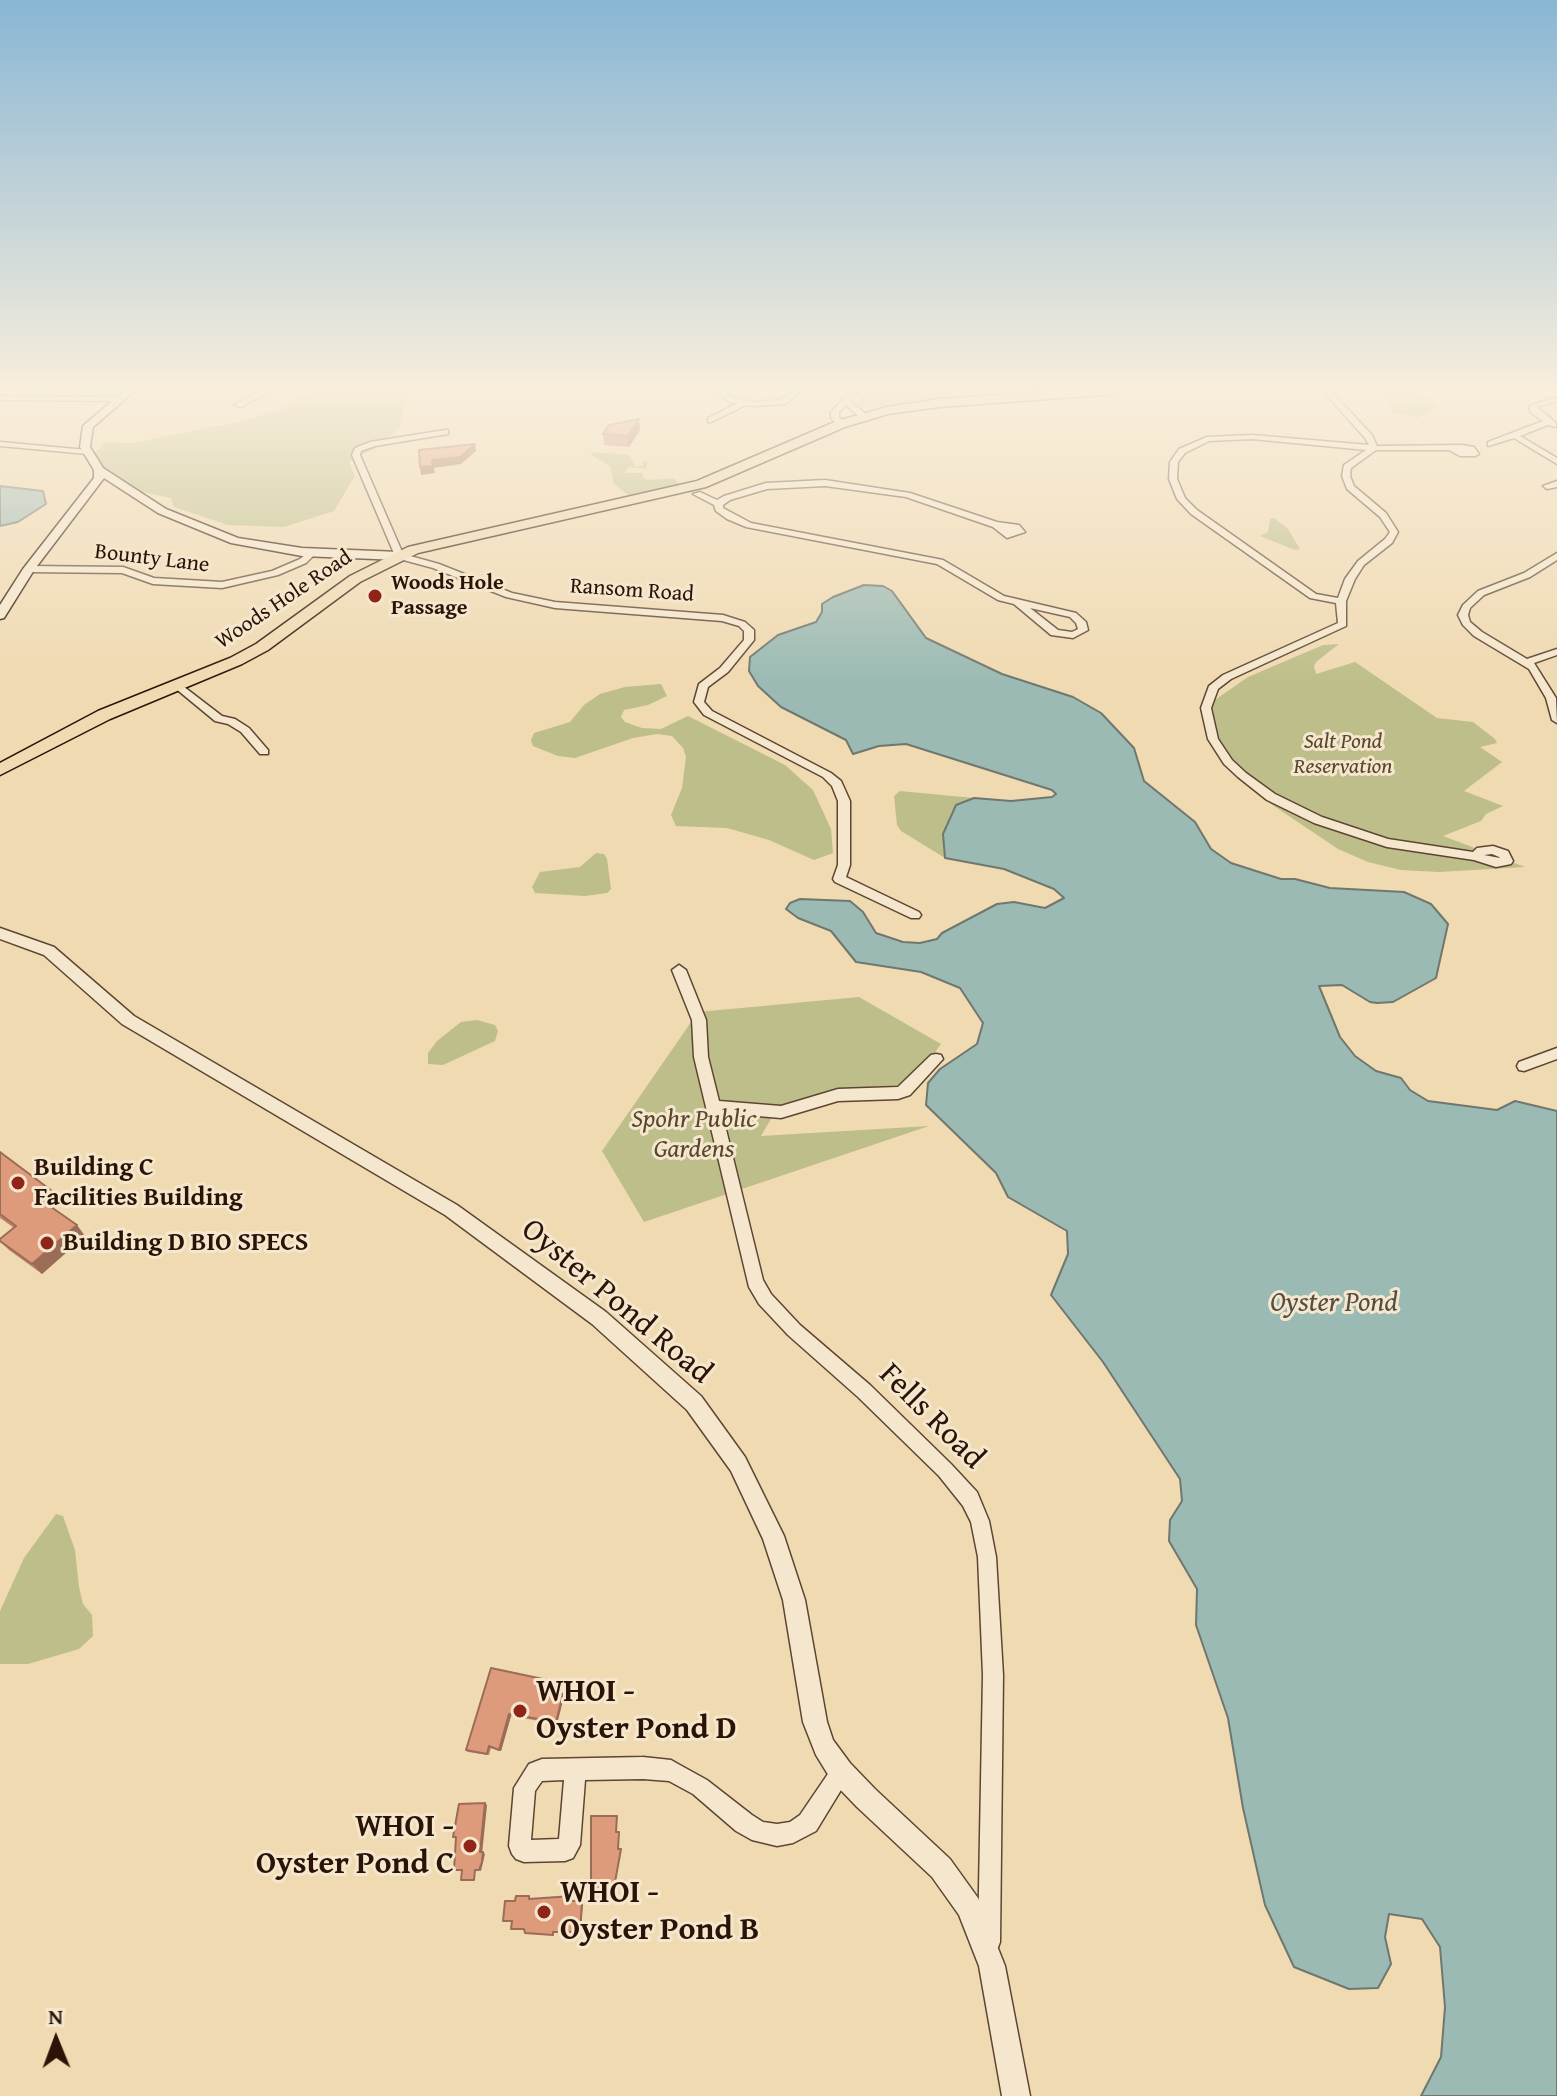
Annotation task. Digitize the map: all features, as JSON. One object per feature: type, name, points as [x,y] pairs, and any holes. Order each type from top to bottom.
[{"type":"highway","name":"Woods Hole Road","points":[[0,770],[80,727],[262,647],[330,594],[399,556],[447,540],[699,488]]},
{"type":"main road","points":[[0,615],[29,569],[93,488]]},
{"type":"main road","name":"Ransom Road","points":[[126,488],[196,528],[254,546],[311,553],[399,556]]},
{"type":"street","points":[[370,488],[399,556]]},
{"type":"street","points":[[719,506],[727,498],[760,488]]},
{"type":"street","points":[[858,488],[907,495],[996,525]]},
{"type":"street","points":[[1177,488],[1181,499],[1194,512],[1313,596],[1343,624]]},
{"type":"street","points":[[1343,624],[1341,601],[1361,563],[1389,541],[1394,532],[1383,515],[1351,488]]},
{"type":"street","points":[[694,490],[696,497],[719,506],[749,525],[933,560],[956,570],[991,594],[1018,603],[1067,612],[1079,619],[1083,630],[1073,635],[1055,633],[1018,603]]},
{"type":"street","name":"Bounty Lane","points":[[29,569],[123,570],[153,581],[222,585],[275,573],[303,561],[311,553]]},
{"type":"street","name":"Ransom Road","points":[[399,556],[436,566],[509,595],[555,605],[723,618],[742,624],[749,630],[749,640],[724,670],[703,686],[699,702],[708,713],[827,775],[837,784],[842,791],[844,816],[844,865],[839,879],[915,915]]},
{"type":"street","points":[[1557,556],[1527,575],[1481,593],[1466,607],[1466,623],[1478,634],[1527,662],[1548,691],[1557,720]]},
{"type":"street","points":[[1313,596],[1341,601]]},
{"type":"street","points":[[1343,624],[1227,677],[1213,688],[1206,708],[1213,739],[1228,762],[1242,775],[1301,814],[1387,843],[1475,856]]},
{"type":"street","points":[[1527,662],[1557,652]]},
{"type":"street","points":[[179,686],[219,719],[231,721],[245,730],[264,752]]},
{"type":"street","name":"Oyster Pond Road","points":[[0,933],[49,951],[128,1020],[451,1210],[599,1318],[682,1390],[728,1447],[773,1536],[797,1611],[815,1722],[824,1747],[841,1772],[952,1881],[969,1907],[988,1955],[1006,2029],[1016,2096]]},
{"type":"street","name":"Fells Road","points":[[679,970],[699,1020],[701,1057],[755,1282],[765,1299],[945,1470],[970,1499],[980,1521],[987,1557],[993,1675],[988,1955]]},
{"type":"street","points":[[1524,1066],[1557,1053]]},
{"type":"street","points":[[715,1107],[781,1112],[848,1094],[898,1093],[905,1091],[936,1059]]},
{"type":"street","points":[[575,1769],[643,1768],[671,1771],[700,1787],[744,1823],[760,1832],[777,1835],[793,1832],[808,1823],[841,1772]]},
{"type":"green space","points":[[123,488],[348,488],[334,511],[284,527],[228,525],[174,507],[171,498]]},
{"type":"green space","points":[[619,488],[665,488],[628,495]]},
{"type":"green space","points":[[1274,518],[1288,529],[1300,549],[1295,550],[1260,536],[1268,532],[1270,519]]},
{"type":"green space","name":"Salt Pond Reservation","points":[[1339,644],[1316,662],[1316,674],[1355,662],[1437,718],[1473,722],[1495,739],[1497,743],[1480,747],[1502,762],[1464,791],[1503,806],[1486,814],[1481,821],[1443,836],[1525,867],[1439,872],[1401,870],[1368,862],[1338,849],[1271,804],[1222,748],[1209,704],[1248,677],[1323,645]]},
{"type":"green space","points":[[661,684],[667,696],[648,705],[624,710],[621,717],[625,722],[642,728],[661,729],[688,716],[785,765],[813,790],[831,829],[833,853],[814,860],[769,840],[727,828],[676,826],[671,815],[682,788],[686,757],[683,748],[672,736],[657,734],[633,738],[575,758],[558,756],[533,746],[531,740],[534,733],[570,722],[584,705],[600,694],[625,687]]},
{"type":"green space","points":[[900,791],[974,798],[956,805],[951,813],[943,834],[945,858],[901,831],[897,825],[894,796]]},
{"type":"green space","points":[[596,853],[604,854],[607,859],[611,889],[607,893],[585,896],[535,893],[532,887],[540,872],[580,867]]},
{"type":"green space","name":"Spohr Public Gardens","points":[[859,997],[941,1044],[916,1079],[880,1095],[777,1109],[761,1136],[929,1126],[644,1222],[602,1151],[698,1012]]},
{"type":"green space","points":[[477,1020],[495,1025],[498,1031],[495,1041],[443,1065],[428,1064],[428,1053],[437,1041],[461,1022]]},
{"type":"green space","points":[[56,1514],[63,1516],[75,1550],[79,1587],[83,1604],[92,1615],[93,1636],[79,1649],[28,1664],[0,1664],[0,1611],[24,1558]]},
{"type":"water","points":[[0,488],[43,491],[46,504],[18,522],[0,526]]},
{"type":"water","name":"Oyster Pond","points":[[864,585],[883,586],[892,591],[926,638],[1002,674],[1073,697],[1101,713],[1134,748],[1144,781],[1195,822],[1211,849],[1231,863],[1281,879],[1295,879],[1330,888],[1404,892],[1431,904],[1448,924],[1436,978],[1393,1002],[1370,1002],[1342,985],[1319,986],[1340,1037],[1355,1056],[1376,1071],[1401,1078],[1410,1090],[1428,1101],[1497,1110],[1515,1101],[1557,1111],[1557,2096],[1421,2096],[1441,2057],[1445,2007],[1440,1947],[1422,1919],[1389,1914],[1385,1937],[1391,1964],[1378,1988],[1349,1989],[1294,1967],[1265,1905],[1243,1808],[1228,1718],[1196,1625],[1197,1589],[1169,1541],[1170,1520],[1182,1501],[1180,1479],[1103,1362],[1051,1295],[1068,1254],[1067,1231],[1008,1197],[996,1173],[926,1105],[928,1083],[940,1069],[977,1044],[983,1023],[960,988],[921,972],[856,962],[831,931],[798,918],[786,909],[790,903],[800,899],[850,901],[863,912],[876,933],[903,942],[920,943],[937,939],[942,933],[997,904],[1014,902],[1045,908],[1064,898],[1054,889],[1004,869],[945,858],[943,834],[956,805],[974,798],[1011,801],[1052,797],[1056,794],[1052,790],[906,744],[879,746],[853,754],[846,740],[781,707],[758,686],[749,671],[750,657],[778,635],[816,622],[822,612],[822,604],[833,597]]},
{"type":"building","points":[[0,1152],[52,1191],[41,1200],[77,1225],[32,1264],[0,1241],[16,1226],[0,1214]]},
{"type":"building","name":"WHOI - Oyster Pond D","points":[[491,1668],[557,1682],[554,1692],[563,1694],[556,1722],[509,1714],[499,1750],[489,1746],[487,1754],[466,1750]]},
{"type":"building","name":"WHOI - Oyster Pond C","points":[[485,1803],[480,1852],[483,1852],[482,1862],[479,1870],[475,1870],[474,1880],[461,1880],[462,1870],[454,1870],[456,1837],[453,1837],[459,1804]]},
{"type":"building","points":[[591,1816],[617,1816],[618,1849],[621,1849],[615,1882],[609,1883],[609,1893],[593,1893]]},
{"type":"building","name":"WHOI - Oyster Pond B","points":[[516,1896],[529,1896],[529,1899],[572,1896],[572,1901],[582,1901],[580,1932],[553,1932],[553,1935],[511,1929],[512,1921],[503,1921],[505,1901],[515,1901]]},
{"type":"place","name":"Woods Hole Passage","points":[[375,596]]},
{"type":"place","name":"Building C Facilities Building","points":[[18,1183]]},
{"type":"place","name":"Building D BIO SPECS","points":[[47,1243]]},
{"type":"place","name":"WHOI - Oyster Pond D","points":[[520,1711]]},
{"type":"place","name":"WHOI - Oyster Pond C","points":[[470,1846]]},
{"type":"place","name":"WHOI - Oyster Pond B","points":[[544,1912]]}]
